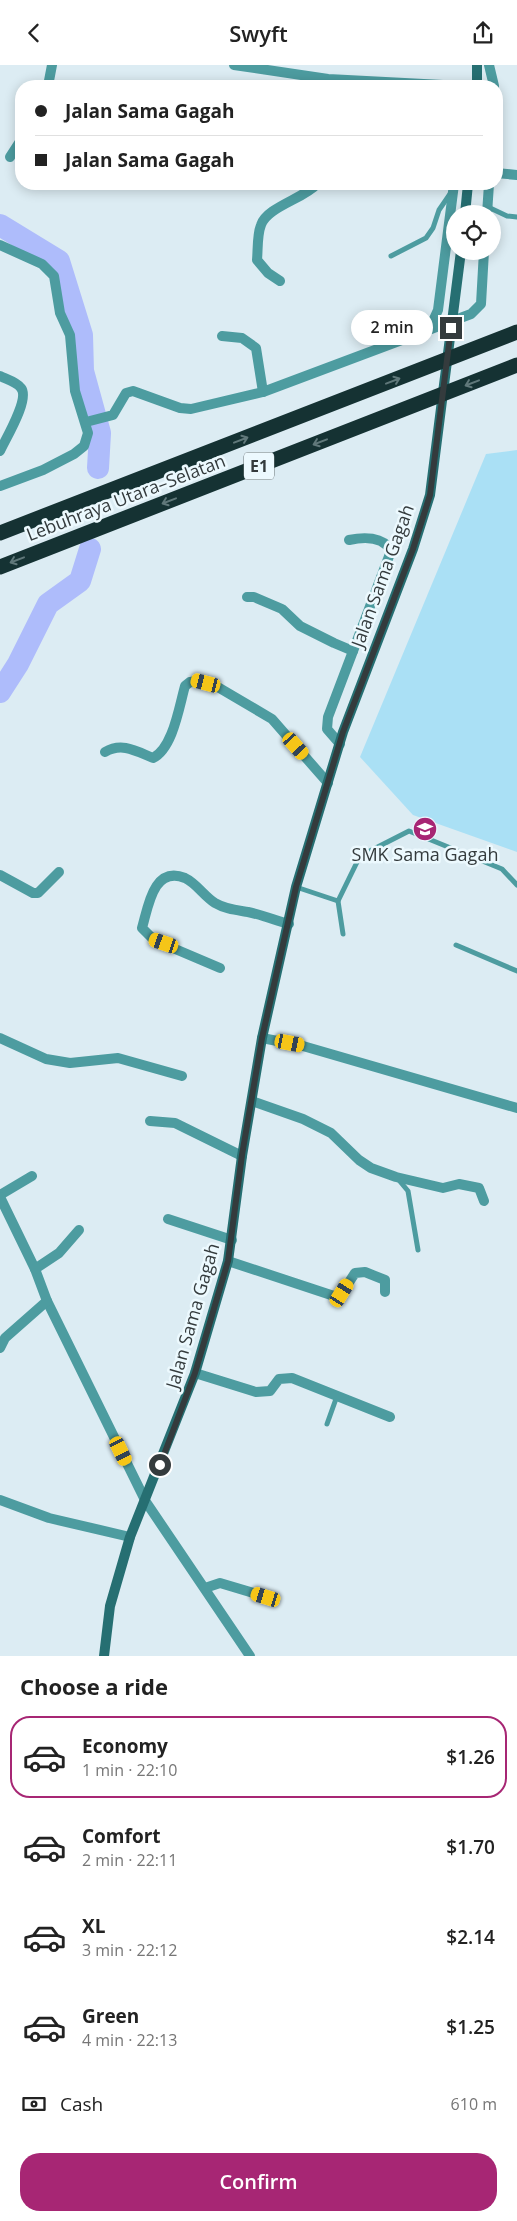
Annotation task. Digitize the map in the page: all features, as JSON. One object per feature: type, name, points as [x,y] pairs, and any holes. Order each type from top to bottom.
[{"type":"highway","name":"Lebuhraya Utara–Selatan","points":[[0,533],[517,332]]},
{"type":"highway","name":"Lebuhraya Utara–Selatan","points":[[0,567],[517,365]]},
{"type":"street","points":[[49,80],[52,65]]},
{"type":"street","points":[[234,65],[316,80]]},
{"type":"street","points":[[477,65],[477,80]]},
{"type":"street","points":[[489,65],[493,80]]},
{"type":"street","points":[[10,157],[15,149]]},
{"type":"street","points":[[503,174],[517,175]]},
{"type":"street","points":[[280,281],[268,273],[258,261],[260,226],[266,215],[309,190]]},
{"type":"street","points":[[423,331],[433,321],[438,311],[453,190]]},
{"type":"street","points":[[466,205],[467,190]]},
{"type":"street","points":[[487,205],[489,190]]},
{"type":"street","points":[[0,245],[42,264],[54,276],[60,313],[70,335],[75,391],[80,409],[88,422],[88,433],[84,446],[74,454],[43,470],[0,486]]},
{"type":"street","name":"Jalan Sama Gagah","points":[[104,1656],[110,1605],[130,1537],[146,1502],[195,1373],[228,1261],[242,1155],[262,1038],[296,887],[340,745],[413,549],[430,495],[460,260]]},
{"type":"street","points":[[88,422],[113,415],[126,393],[133,391],[180,409],[191,409],[263,392],[470,314],[480,304],[483,260]]},
{"type":"street","points":[[222,336],[242,338],[256,348],[263,392]]},
{"type":"street","points":[[0,377],[20,385],[24,392],[23,403],[0,451]]},
{"type":"street","points":[[340,745],[327,729],[328,717],[391,551],[388,546],[374,539],[365,537],[349,540]]},
{"type":"street","points":[[247,597],[254,597],[282,609],[300,626],[353,651]]},
{"type":"street","points":[[105,752],[114,747],[127,747],[153,758],[160,755],[167,746],[185,686],[190,682],[196,681],[216,686],[272,719],[328,783]]},
{"type":"street","points":[[0,875],[32,893],[38,893],[59,872]]},
{"type":"street","points":[[220,968],[154,940],[142,928],[155,886],[161,880],[169,876],[185,878],[214,903],[232,910],[248,912],[289,924]]},
{"type":"street","points":[[0,1038],[46,1059],[70,1063],[118,1058],[182,1076]]},
{"type":"street","points":[[262,1038],[304,1046],[517,1109]]},
{"type":"street","points":[[252,1101],[303,1119],[331,1133],[359,1160],[371,1168],[396,1177],[443,1188],[468,1184],[479,1188],[484,1201]]},
{"type":"street","points":[[150,1121],[175,1123],[242,1155]]},
{"type":"street","points":[[32,1177],[0,1196],[48,1301],[146,1502],[250,1656]]},
{"type":"street","points":[[168,1219],[232,1240]]},
{"type":"street","points":[[35,1269],[59,1253],[79,1230]]},
{"type":"street","points":[[228,1261],[334,1296],[342,1293],[354,1273],[365,1272],[385,1280],[385,1292]]},
{"type":"street","points":[[0,1348],[4,1338],[48,1301]]},
{"type":"street","points":[[195,1373],[256,1392],[270,1391],[279,1379],[292,1378],[390,1417]]},
{"type":"street","points":[[0,1500],[49,1518],[130,1537]]},
{"type":"street","points":[[205,1588],[220,1583],[266,1597]]},
{"type":"lane","points":[[390,256],[426,239],[433,228],[439,210],[452,190]]},
{"type":"lane","points":[[501,214],[517,217]]},
{"type":"lane","points":[[343,934],[338,901],[360,856],[409,831],[502,869],[517,885]]},
{"type":"lane","points":[[296,887],[338,901]]},
{"type":"lane","points":[[456,945],[517,971]]},
{"type":"lane","points":[[396,1177],[408,1191],[418,1250]]},
{"type":"lane","points":[[327,1424],[337,1396]]},
{"type":"shaded area","points":[[517,450],[517,852],[413,815],[360,757],[486,454]]},
{"type":"waterway","points":[[0,225],[59,261],[82,335],[83,371],[100,433],[98,468]]},
{"type":"waterway","points":[[0,692],[18,664],[48,604],[80,581],[90,549]]},
{"type":"place","name":"SMK Sama Gagah","points":[[425,829]]},
{"type":"route","points":[[160,1465],[195,1373],[215,1311],[228,1261],[242,1155],[262,1038],[296,887],[343,732],[413,549],[430,495],[451,328]]}]
